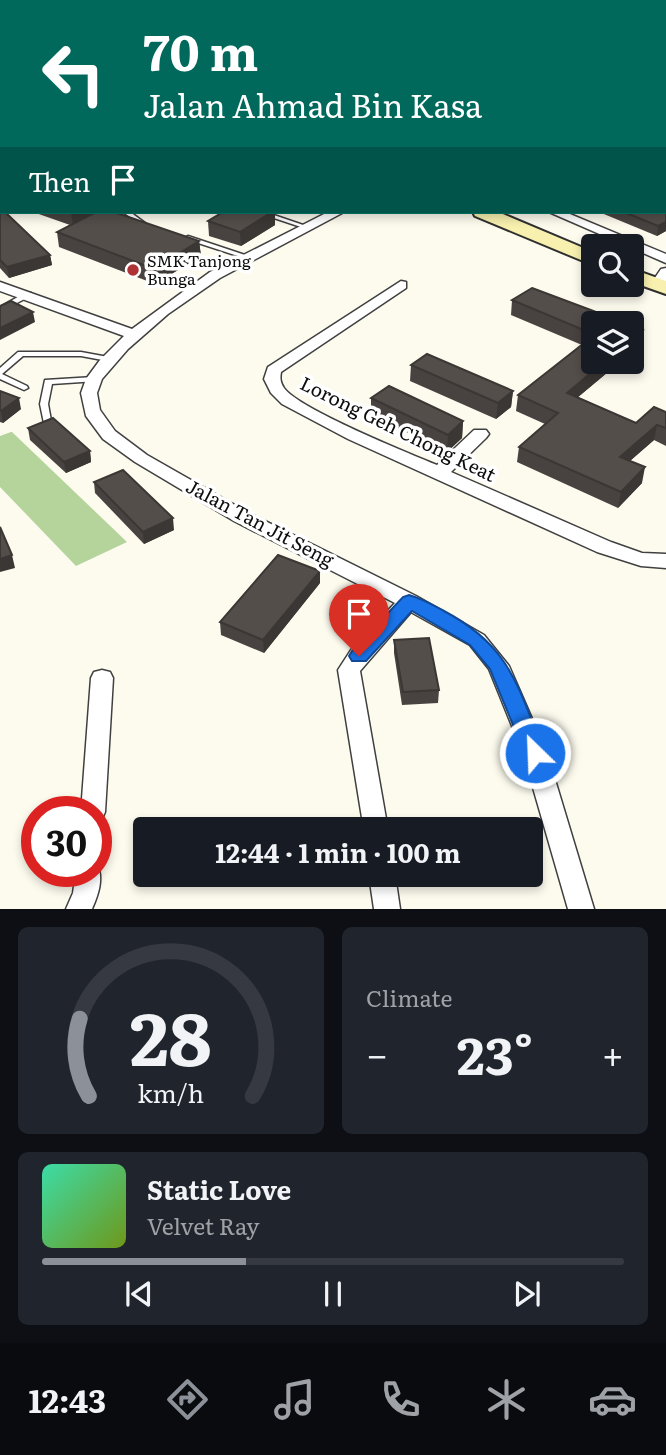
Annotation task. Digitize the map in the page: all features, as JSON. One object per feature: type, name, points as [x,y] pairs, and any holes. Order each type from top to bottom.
[{"type":"main road","points":[[487,214],[581,254]]},
{"type":"main road","points":[[644,278],[663,282]]},
{"type":"street","points":[[94,380],[108,359],[134,335],[200,285],[246,257],[334,214]]},
{"type":"street","points":[[560,214],[666,259]]},
{"type":"street","name":"Lorong Geh Chong Keat","points":[[401,285],[274,370],[272,379],[277,390],[288,401],[438,474],[614,551],[641,559],[666,561]]},
{"type":"street","points":[[0,286],[134,335]]},
{"type":"street","name":"Jalan Tan Jit Seng","points":[[94,380],[89,392],[91,410],[97,422],[120,444],[204,496],[409,601],[477,640],[498,666],[535,753],[581,909]]},
{"type":"street","points":[[438,474],[480,434]]},
{"type":"street","points":[[374,817],[349,670],[409,601]]},
{"type":"street","points":[[94,796],[102,678]]},
{"type":"street","points":[[79,909],[87,887]]},
{"type":"street","points":[[384,887],[387,909]]},
{"type":"lane","points":[[128,214],[136,221],[148,225]]},
{"type":"lane","points":[[265,214],[306,227]]},
{"type":"lane","points":[[184,237],[246,257]]},
{"type":"lane","points":[[0,310],[29,295]]},
{"type":"lane","points":[[24,388],[0,374],[21,354],[81,354],[108,359]]},
{"type":"lane","points":[[48,426],[44,404],[48,382],[94,380]]},
{"type":"green space","points":[[12,432],[127,542],[76,566],[0,487],[0,436]]},
{"type":"building","points":[[0,214],[7,214],[50,255],[7,267],[0,260]]},
{"type":"building","points":[[92,214],[120,214],[199,241],[154,269],[57,232]]},
{"type":"building","points":[[220,214],[269,214],[240,232],[208,221]]},
{"type":"building","points":[[629,214],[666,214],[666,222],[658,226]]},
{"type":"building","points":[[532,288],[593,311],[581,311],[581,329],[512,300]]},
{"type":"building","points":[[11,301],[33,312],[0,328],[0,306]]},
{"type":"building","points":[[581,345],[581,374],[590,374],[567,393],[636,423],[654,407],[666,412],[666,428],[657,425],[620,457],[645,467],[621,492],[519,447],[558,413],[518,395]]},
{"type":"building","points":[[427,354],[513,391],[498,403],[411,365]]},
{"type":"building","points":[[389,386],[463,421],[448,435],[371,398]]},
{"type":"building","points":[[0,391],[19,398],[0,411]]},
{"type":"building","points":[[53,418],[90,451],[64,462],[28,428]]},
{"type":"building","points":[[123,470],[173,518],[143,532],[94,482]]},
{"type":"building","points":[[0,527],[12,555],[0,559]]},
{"type":"building","points":[[278,555],[320,571],[263,640],[220,622]]},
{"type":"building","points":[[429,638],[439,690],[403,692],[394,640]]},
{"type":"place","name":"SMK Tanjong Bunga","points":[[133,270]]},
{"type":"route","points":[[359,656],[409,601],[444,620],[477,640],[489,652],[498,666],[535,753]]}]
